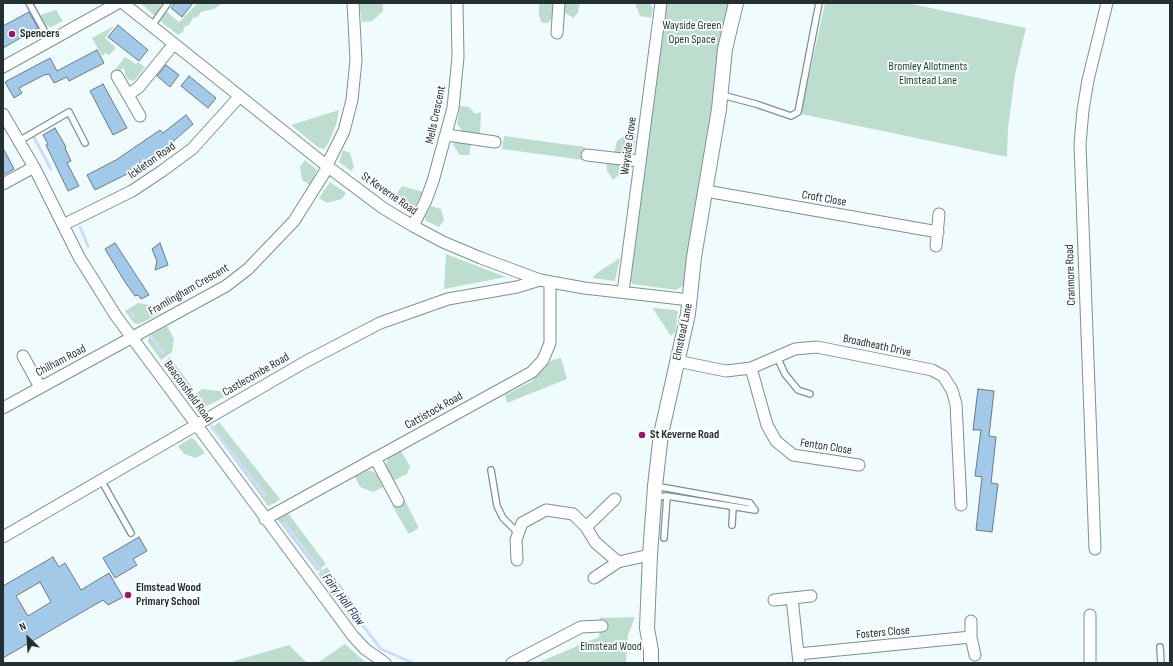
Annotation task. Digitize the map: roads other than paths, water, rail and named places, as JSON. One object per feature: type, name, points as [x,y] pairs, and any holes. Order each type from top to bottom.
[{"type":"street","points":[[3,67],[118,3]]},
{"type":"street","name":"St Keverne Road","points":[[123,3],[173,45],[383,208],[443,242],[481,258],[545,281],[584,288],[690,300]]},
{"type":"street","name":"Framlingham Crescent","points":[[132,338],[218,291],[248,269],[294,221],[313,193],[344,131],[352,100],[356,60],[353,3]]},
{"type":"street","name":"Mells Crescent","points":[[413,226],[426,200],[447,135],[453,108],[458,67],[457,3]]},
{"type":"street","points":[[557,33],[559,3]]},
{"type":"street","name":"Wayside Grove","points":[[623,292],[639,161],[661,3]]},
{"type":"street","name":"Elmstead Lane","points":[[651,663],[651,651],[647,628],[650,556],[658,493],[661,434],[690,300],[690,285],[694,256],[721,95],[726,49],[736,3]]},
{"type":"street","name":"Cranmore Road","points":[[1094,549],[1080,144],[1083,110],[1088,80],[1107,3]]},
{"type":"street","points":[[128,95],[139,87],[173,45]]},
{"type":"street","points":[[117,76],[140,116]]},
{"type":"street","name":"Ickleton Road","points":[[63,225],[132,191],[162,172],[192,149],[240,96]]},
{"type":"street","name":"Beaconsfield Road","points":[[3,114],[34,167],[94,283],[132,338],[353,636],[365,649],[385,663]]},
{"type":"street","points":[[447,135],[495,142]]},
{"type":"street","points":[[588,155],[639,161]]},
{"type":"street","points":[[3,184],[34,167]]},
{"type":"street","name":"Croft Close","points":[[706,191],[938,232]]},
{"type":"street","points":[[936,246],[939,214]]},
{"type":"street","name":"Castlecombe Road","points":[[3,537],[196,424],[348,338],[380,323],[448,299],[545,281]]},
{"type":"street","name":"Cattistock Road","points":[[265,518],[524,377],[536,368],[543,360],[550,343],[545,281]]},
{"type":"street","name":"Chilham Road","points":[[3,408],[132,338]]},
{"type":"street","name":"Broadheath Drive","points":[[677,361],[726,371],[750,368],[777,358],[795,349],[817,347],[932,370],[943,376],[952,390],[956,404],[961,504]]},
{"type":"street","points":[[23,356],[40,387]]},
{"type":"street","name":"Fenton Close","points":[[750,368],[767,425],[776,441],[793,456],[859,466]]},
{"type":"street","points":[[375,458],[398,501]]},
{"type":"street","points":[[586,527],[615,499]]},
{"type":"street","points":[[518,560],[516,540],[522,523],[546,510],[573,514],[586,527],[595,542],[618,562]]},
{"type":"street","points":[[594,578],[618,562],[650,556]]},
{"type":"street","points":[[774,600],[811,596]]},
{"type":"street","points":[[792,598],[798,658]]},
{"type":"street","points":[[1090,615],[1090,663]]},
{"type":"street","points":[[971,621],[971,638],[975,655]]},
{"type":"street","points":[[512,663],[581,627],[602,626]]},
{"type":"street","name":"Fosters Close","points":[[798,658],[971,638]]},
{"type":"lane","points":[[29,3],[50,41]]},
{"type":"lane","points":[[151,27],[168,3]]},
{"type":"lane","points":[[721,95],[756,104],[791,116],[798,112],[819,3]]},
{"type":"lane","points":[[19,141],[69,112],[85,142]]},
{"type":"lane","points":[[777,358],[785,374],[798,390],[810,394]]},
{"type":"lane","points":[[491,470],[497,506],[503,518],[518,533]]},
{"type":"lane","points":[[101,480],[132,533]]},
{"type":"lane","points":[[658,493],[750,503],[755,510],[733,507],[658,493]]},
{"type":"lane","points":[[658,493],[664,538]]},
{"type":"lane","points":[[732,525],[733,507]]},
{"type":"lane","points":[[1160,647],[1161,663]]},
{"type":"waterway","name":"Fairy Hall Flow","points":[[33,136],[51,169]]},
{"type":"waterway","name":"Fairy Hall Flow","points":[[80,227],[88,246]]},
{"type":"waterway","name":"Fairy Hall Flow","points":[[131,313],[134,317]]},
{"type":"waterway","name":"Fairy Hall Flow","points":[[151,336],[163,353]]},
{"type":"waterway","name":"Fairy Hall Flow","points":[[169,362],[188,390]]},
{"type":"waterway","name":"Fairy Hall Flow","points":[[211,426],[265,495]]},
{"type":"waterway","name":"Fairy Hall Flow","points":[[284,523],[381,649],[413,663]]},
{"type":"place","name":"Spencers","points":[[12,34]]},
{"type":"place","name":"St Keverne Road","points":[[642,435]]},
{"type":"place","name":"Elmstead Wood Primary School","points":[[128,595]]},
{"type":"park label","name":"Wayside Green Open Space","points":[[692,33]]},
{"type":"park label","name":"Bromley Allotments Elmstead Lane","points":[[928,74]]},
{"type":"park label","name":"Elmstead Wood","points":[[611,647]]}]
